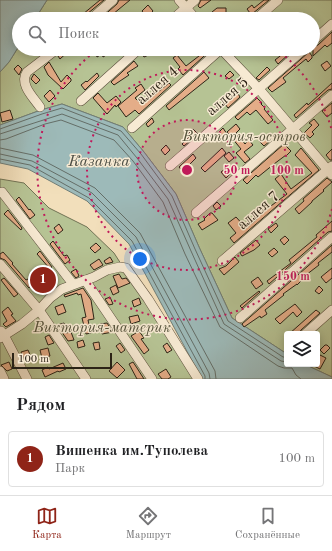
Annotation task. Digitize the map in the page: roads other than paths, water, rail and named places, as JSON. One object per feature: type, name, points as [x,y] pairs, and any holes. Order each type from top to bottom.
[{"type":"lane","points":[[99,12],[113,0]]},
{"type":"lane","points":[[179,0],[190,12]]},
{"type":"lane","points":[[181,12],[195,0]]},
{"type":"lane","points":[[264,12],[278,0]]},
{"type":"lane","points":[[320,35],[332,24]]},
{"type":"lane","points":[[40,106],[25,84],[24,76],[48,56]]},
{"type":"lane","points":[[81,100],[131,56]]},
{"type":"lane","name":"аллея 4","points":[[132,128],[213,56]]},
{"type":"lane","points":[[228,56],[331,170]]},
{"type":"lane","name":"аллея 5","points":[[170,166],[296,56]]},
{"type":"lane","points":[[196,213],[332,95]]},
{"type":"lane","name":"аллея 7","points":[[222,261],[331,170]]},
{"type":"lane","points":[[2,192],[73,284]]},
{"type":"lane","points":[[240,318],[332,236]]},
{"type":"lane","points":[[0,264],[40,310],[86,379]]},
{"type":"lane","points":[[27,379],[1,334],[22,324],[40,310],[50,298],[62,289],[108,270],[120,267],[126,268],[148,299],[198,379]]},
{"type":"lane","points":[[85,280],[152,379]]},
{"type":"lane","points":[[308,331],[332,310]]},
{"type":"lane","points":[[0,371],[4,379]]},
{"type":"water","points":[[0,0],[47,0],[39,12],[12,12],[13,56],[0,72]]},
{"type":"water","name":"Казанка","points":[[62,104],[123,127],[176,194],[232,318],[284,352],[284,367],[310,367],[332,377],[332,379],[202,379],[129,244],[87,201],[28,169],[0,163],[0,125]]},
{"type":"place","name":"Вишенка им.Туполева","points":[[43,280]]},
{"type":"park label","name":"Виктория-остров","points":[[244,137]]},
{"type":"park label","name":"Виктория-материк","points":[[102,328]]}]
